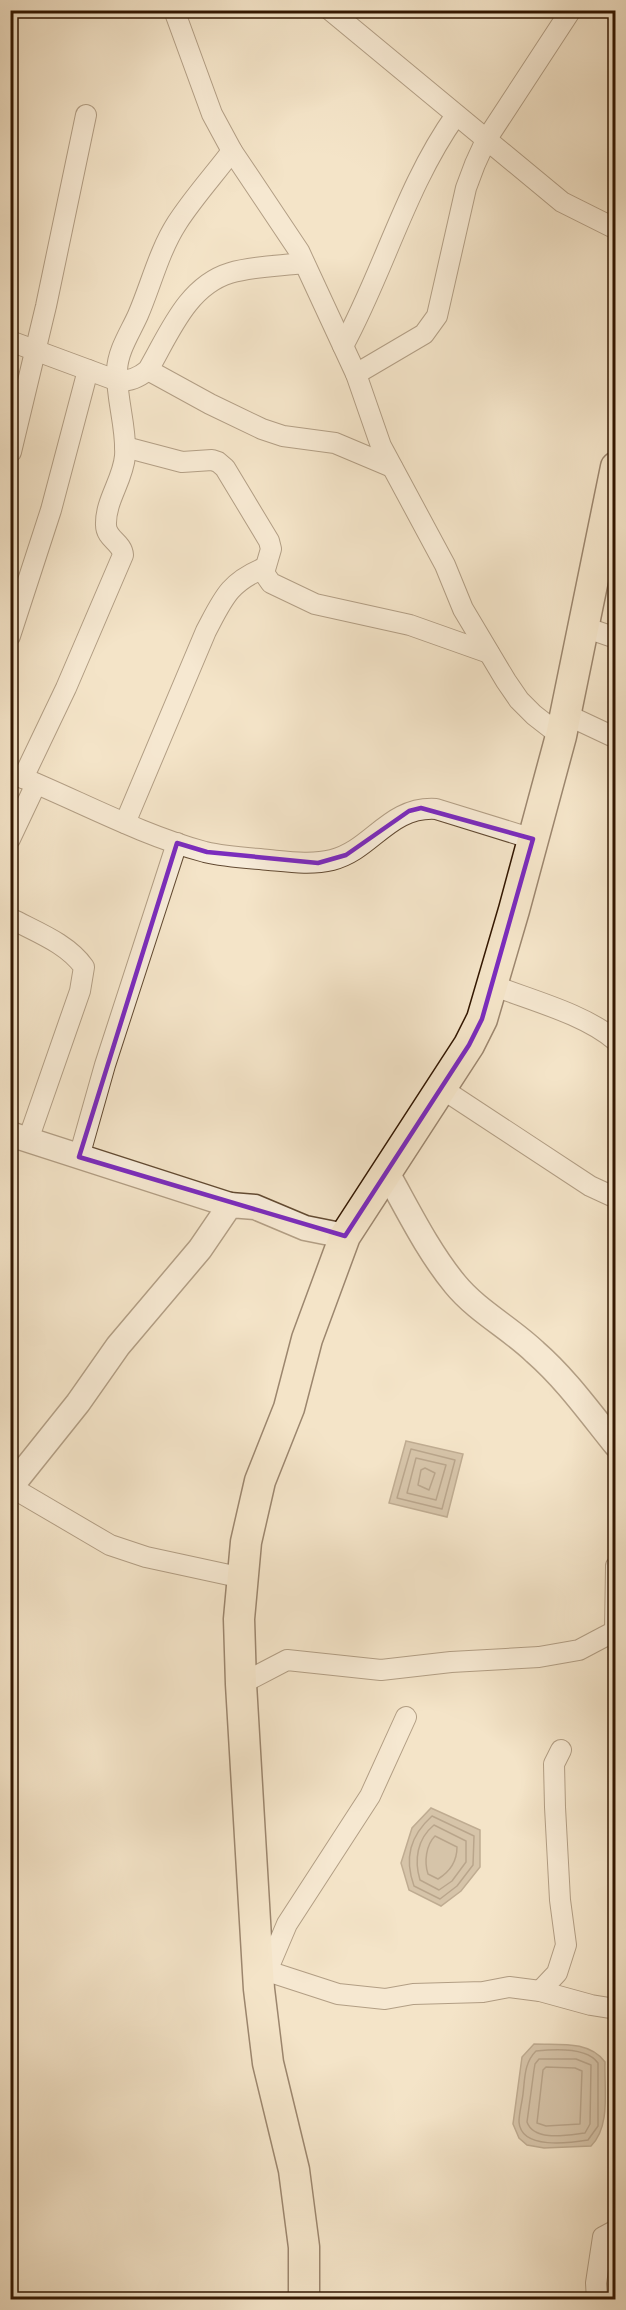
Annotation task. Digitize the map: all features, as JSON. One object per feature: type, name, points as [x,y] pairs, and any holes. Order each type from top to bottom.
[{"type":"main road","points":[[304,2300],[304,2247],[294,2170],[268,2063],[241,1684],[239,1619],[246,1542],[260,1481],[289,1408],[306,1339],[345,1236],[470,1045],[482,1019],[563,725],[615,467]]},
{"type":"street","points":[[174,10],[212,114],[232,151],[299,251],[356,374],[381,446],[445,565],[463,609],[489,653],[519,700],[534,715],[615,738]]},
{"type":"street","points":[[330,10],[562,202],[615,229]]},
{"type":"street","points":[[356,374],[424,334],[437,316],[466,188],[486,140],[571,10]]},
{"type":"street","points":[[11,453],[86,115]]},
{"type":"street","points":[[343,346],[361,313],[427,160],[456,115]]},
{"type":"street","points":[[10,839],[23,778],[66,688],[121,562],[123,551],[108,535],[105,528],[110,502],[124,471],[125,447],[118,381],[119,355],[176,224],[232,151]]},
{"type":"street","points":[[10,341],[118,381],[129,381],[148,370],[186,305],[216,279],[231,273],[304,263]]},
{"type":"street","points":[[10,636],[51,510],[88,370]]},
{"type":"street","points":[[148,370],[262,429],[283,436],[325,440],[392,467]]},
{"type":"street","points":[[125,447],[182,462],[212,460],[225,468],[269,541],[271,549],[264,568],[266,578],[272,582],[315,604],[410,625],[489,653]]},
{"type":"street","points":[[125,823],[206,631],[236,583],[246,575],[264,568]]},
{"type":"street","points":[[584,627],[615,638]]},
{"type":"street","points":[[23,778],[177,843],[207,852],[288,862],[318,862],[346,855],[409,811],[421,808],[436,809],[533,839]]},
{"type":"street","points":[[79,1157],[105,1065],[177,843]]},
{"type":"street","points":[[10,918],[60,945],[78,958],[84,967],[80,991],[19,1137],[178,1186],[230,1205],[255,1207],[305,1228],[345,1236]]},
{"type":"street","points":[[492,985],[585,1021],[602,1029],[615,1041]]},
{"type":"street","points":[[441,1088],[590,1186],[615,1198]]},
{"type":"street","points":[[386,1171],[422,1234],[455,1283],[466,1296],[535,1352],[579,1398],[615,1445]]},
{"type":"street","points":[[230,1205],[200,1249],[118,1347],[78,1403],[11,1487],[110,1545],[146,1557],[243,1578]]},
{"type":"street","points":[[241,1684],[287,1660],[381,1670],[451,1662],[539,1657],[579,1650],[615,1631],[615,1566]]},
{"type":"street","points":[[406,1718],[370,1796],[287,1924],[263,1969],[338,1994],[385,1999],[413,1994],[483,1992],[509,1987],[540,1991],[615,2009]]},
{"type":"street","points":[[540,1991],[557,1972],[566,1945],[560,1900],[555,1807],[554,1764],[561,1750]]},
{"type":"street","points":[[597,2300],[596,2283],[603,2237],[615,2230]]},
{"type":"highlighted area","points":[[421,808],[533,839],[482,1019],[469,1045],[345,1236],[79,1157],[177,843],[207,852],[318,863],[346,855],[409,811]]},
{"type":"water","points":[[406,1441],[463,1454],[447,1517],[389,1503]]},
{"type":"water","points":[[431,1808],[480,1830],[480,1867],[461,1891],[441,1906],[409,1890],[401,1863],[412,1828]]},
{"type":"water","points":[[534,2044],[563,2044],[582,2047],[591,2050],[605,2062],[604,2118],[597,2138],[591,2146],[544,2148],[527,2145],[519,2138],[513,2124],[522,2057]]}]
